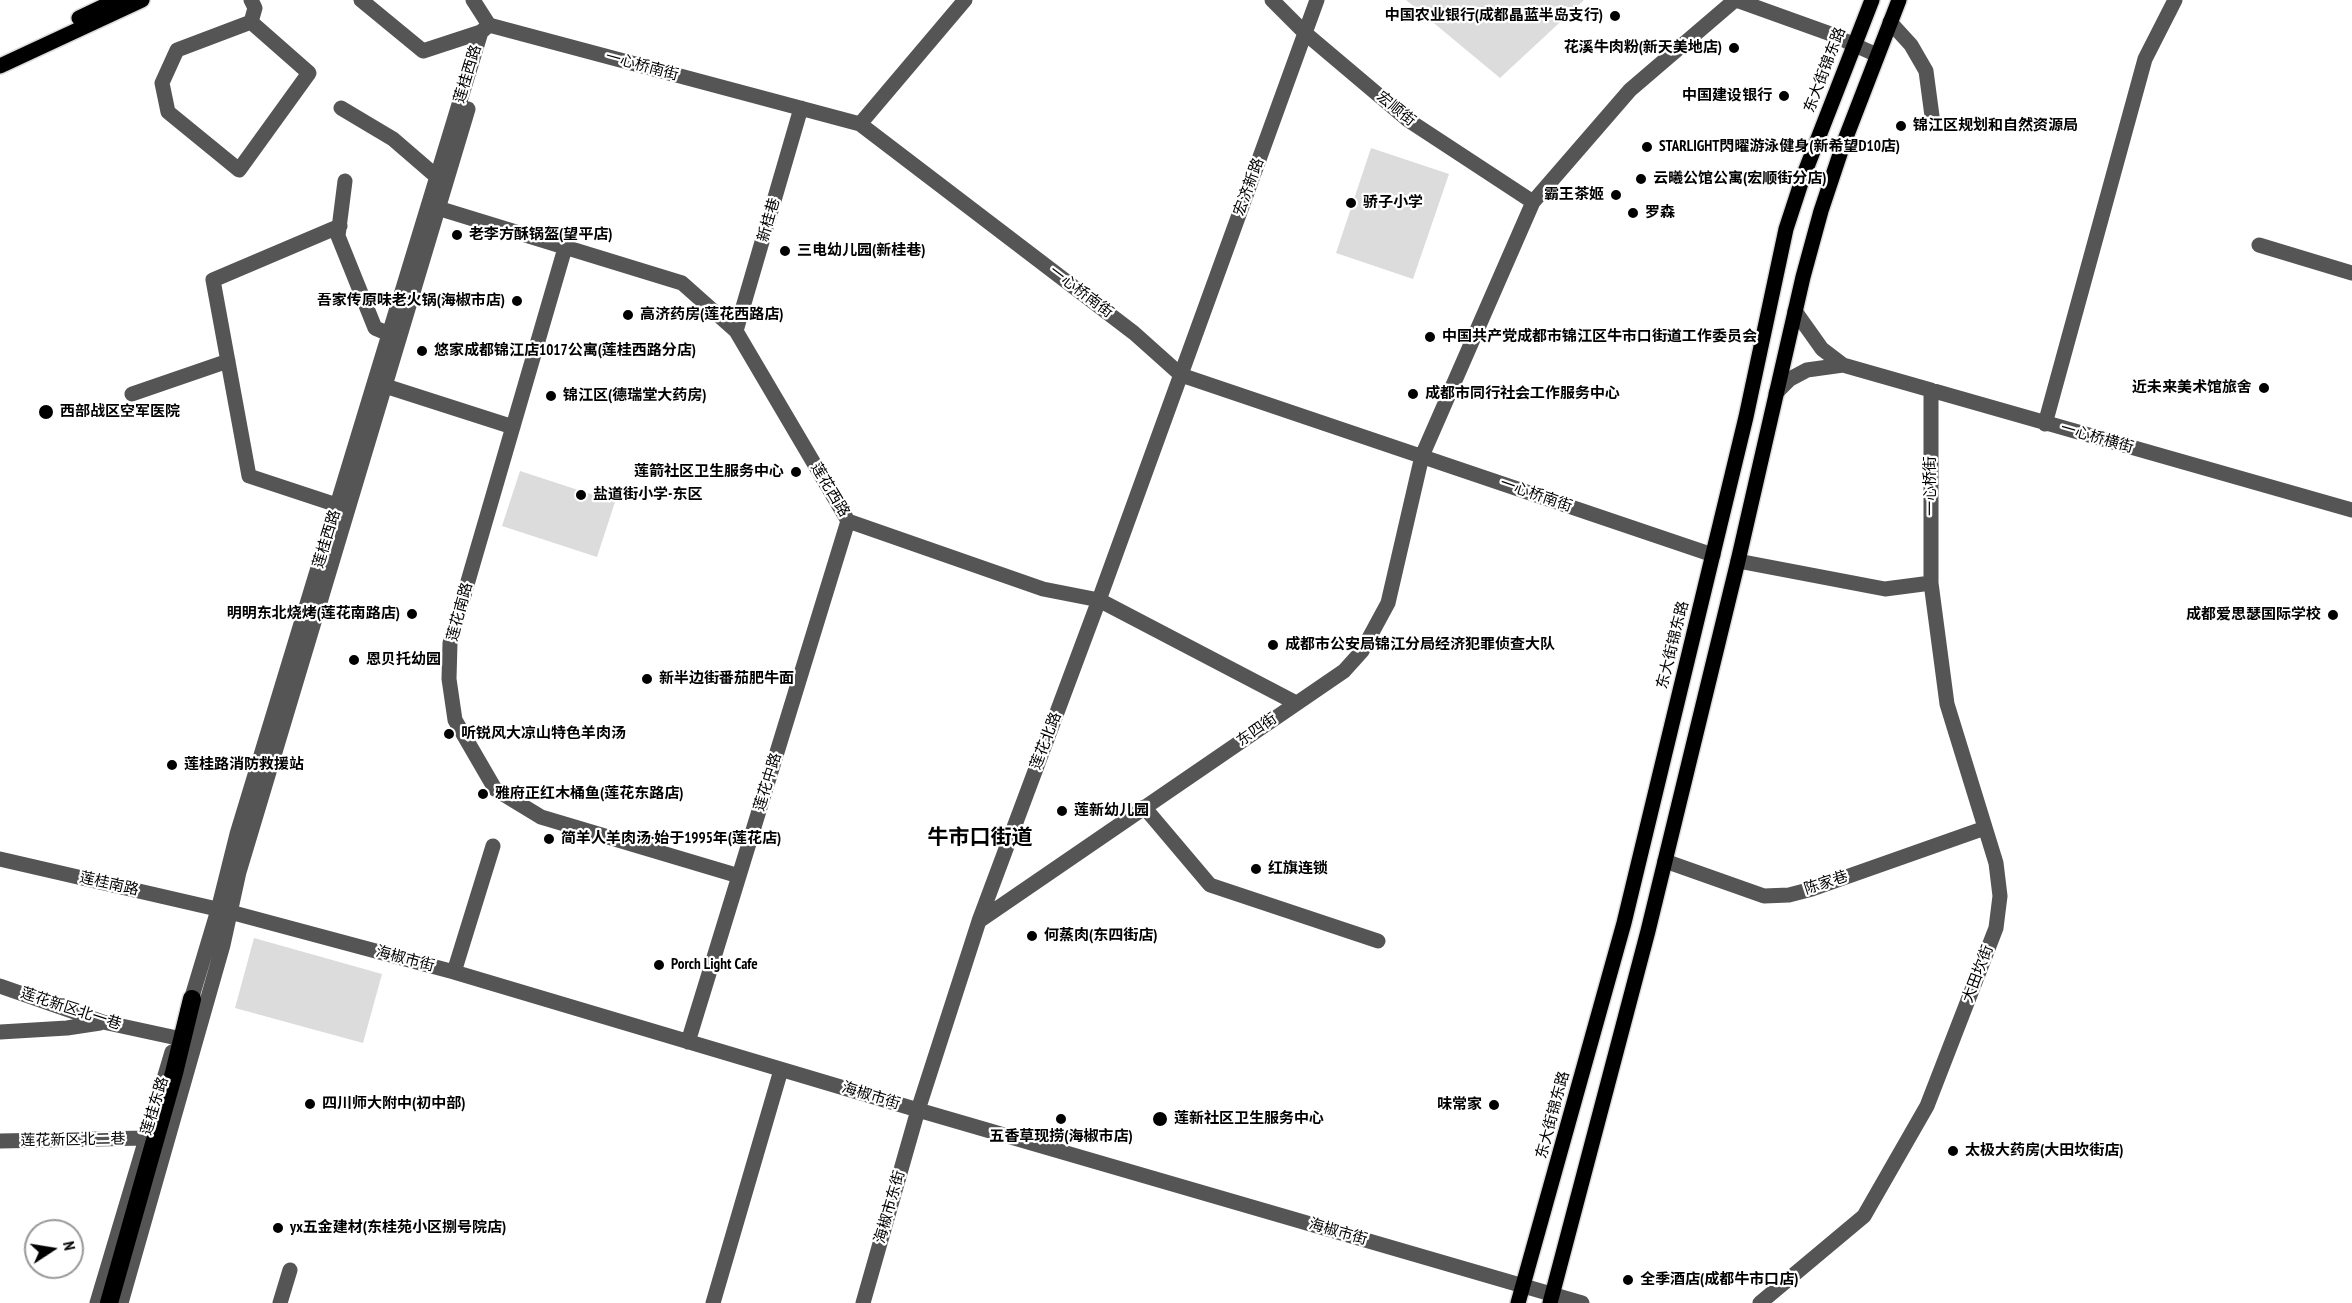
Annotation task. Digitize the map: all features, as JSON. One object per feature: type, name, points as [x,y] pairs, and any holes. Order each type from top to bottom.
[{"type":"highway","points":[[109,1303],[174,1073],[192,999]]},
{"type":"main road","points":[[0,54],[117,0]]},
{"type":"main road","points":[[0,66],[142,0]]},
{"type":"main road","name":"东大街锦东路","points":[[1518,1303],[1624,923],[1753,388],[1786,229],[1803,177],[1872,0]]},
{"type":"main road","points":[[1552,1299],[1665,861],[1738,561],[1801,287],[1825,200],[1899,0]]},
{"type":"main road","points":[[1775,281],[1801,287]]},
{"type":"main road","points":[[1753,388],[1776,393]]},
{"type":"street","points":[[361,0],[423,51],[485,29],[473,0]]},
{"type":"street","points":[[860,124],[966,0]]},
{"type":"street","name":"宏顺街","points":[[1272,0],[1305,33],[1408,120],[1533,202]]},
{"type":"street","name":"宏济新路","points":[[1181,375],[1317,0]]},
{"type":"street","points":[[1735,0],[1854,44],[1877,55]]},
{"type":"street","name":"东四街","points":[[979,921],[1344,671],[1362,651],[1388,603],[1422,456],[1533,202],[1630,90],[1735,0]]},
{"type":"street","points":[[2045,424],[2145,59],[2175,0]]},
{"type":"street","points":[[256,8],[309,73],[239,170],[168,112],[162,83],[177,50],[256,8]]},
{"type":"street","points":[[1890,22],[1911,45],[1926,70],[1932,116]]},
{"type":"street","name":"一心桥南街","points":[[485,29],[860,124],[1134,333],[1181,375],[1713,555]]},
{"type":"street","name":"莲桂西路","points":[[380,385],[389,334],[434,207],[437,177],[485,29]]},
{"type":"street","name":"莲桂西路","points":[[224,911],[239,872],[343,507],[434,207],[490,36],[485,29]]},
{"type":"street","points":[[341,108],[393,139],[437,177]]},
{"type":"street","name":"新桂巷","points":[[736,331],[801,108]]},
{"type":"street","points":[[345,181],[338,236],[375,328],[389,334]]},
{"type":"street","name":"莲花西路","points":[[434,207],[682,283],[736,331],[848,521],[1043,589],[1099,600],[1296,703]]},
{"type":"street","points":[[340,226],[213,280],[249,476],[343,507]]},
{"type":"street","points":[[2259,245],[2352,273]]},
{"type":"street","name":"莲花南路","points":[[565,248],[450,643],[448,679],[455,720],[495,789],[541,817],[739,876]]},
{"type":"street","name":"一心桥横街","points":[[1796,310],[1822,349],[1843,365],[2352,510]]},
{"type":"street","points":[[132,394],[228,361]]},
{"type":"street","name":"一心桥横街","points":[[1776,393],[1790,379],[1807,370],[1843,365]]},
{"type":"street","name":"莲花北路","points":[[918,1110],[979,921],[1181,375]]},
{"type":"street","points":[[380,385],[513,427]]},
{"type":"street","name":"一心桥街","points":[[1931,390],[1931,583]]},
{"type":"street","name":"莲花中路","points":[[688,1042],[848,521]]},
{"type":"street","points":[[1738,561],[1885,589],[1931,583]]},
{"type":"street","name":"大田坎街","points":[[1760,1303],[1864,1216],[1927,1106],[1996,928],[2000,896],[1996,863],[1947,704],[1931,583]]},
{"type":"street","points":[[1144,807],[1210,885],[1378,941]]},
{"type":"street","name":"陈家巷","points":[[1665,861],[1764,896],[1789,895],[1985,828]]},
{"type":"street","points":[[454,972],[493,846]]},
{"type":"street","name":"莲桂南路","points":[[0,859],[224,911]]},
{"type":"street","name":"海椒市街","points":[[224,911],[454,972],[1524,1287],[1552,1299],[1582,1303]]},
{"type":"street","name":"莲桂东路","points":[[97,1303],[177,1038],[224,911]]},
{"type":"street","name":"莲桂东路","points":[[121,1303],[223,945],[224,911]]},
{"type":"street","name":"莲花新区北一巷","points":[[0,986],[103,1022],[177,1038]]},
{"type":"street","points":[[0,1032],[67,1029],[103,1022]]},
{"type":"street","points":[[713,1303],[782,1070]]},
{"type":"street","name":"海椒市东街","points":[[863,1303],[918,1110]]},
{"type":"street","name":"莲花新区北二巷","points":[[0,1141],[145,1138]]},
{"type":"street","points":[[280,1303],[290,1270]]},
{"type":"shaded area","points":[[1406,0],[1584,0],[1500,78]]},
{"type":"shaded area","points":[[1371,148],[1449,174],[1413,279],[1336,253]]},
{"type":"shaded area","points":[[520,471],[615,502],[597,557],[502,526]]},
{"type":"shaded area","points":[[254,938],[382,974],[363,1043],[235,1008]]},
{"type":"place","name":"中国农业银行(成都晶蓝半岛支行)","points":[[1615,16]]},
{"type":"place","name":"花溪牛肉粉(新天美地店)","points":[[1734,48]]},
{"type":"place","name":"中国建设银行","points":[[1784,96]]},
{"type":"place","name":"锦江区规划和自然资源局","points":[[1901,126]]},
{"type":"place","name":"STARLIGHT閃曜游泳健身(新希望D10店)","points":[[1647,147]]},
{"type":"place","name":"云曦公馆公寓(宏顺街分店)","points":[[1641,179]]},
{"type":"place","name":"霸王茶姬","points":[[1616,195]]},
{"type":"place","name":"骄子小学","points":[[1351,203]]},
{"type":"place","name":"罗森","points":[[1633,213]]},
{"type":"place","name":"老李方酥锅盔(望平店)","points":[[457,235]]},
{"type":"place","name":"三电幼儿园(新桂巷)","points":[[785,251]]},
{"type":"place","name":"吾家传原味老火锅(海椒市店)","points":[[517,301]]},
{"type":"place","name":"高济药房(莲花西路店)","points":[[628,315]]},
{"type":"place","name":"中国共产党成都市锦江区牛市口街道工作委员会","points":[[1430,337]]},
{"type":"place","name":"悠家成都锦江店1017公寓(莲桂西路分店)","points":[[422,351]]},
{"type":"place","name":"近未来美术馆旅舍","points":[[2264,388]]},
{"type":"place","name":"成都市同行社会工作服务中心","points":[[1413,394]]},
{"type":"place","name":"锦江区(德瑞堂大药房)","points":[[551,396]]},
{"type":"place","name":"西部战区空军医院","points":[[46,412]]},
{"type":"place","name":"莲箭社区卫生服务中心","points":[[796,472]]},
{"type":"place","name":"盐道街小学-东区","points":[[581,495]]},
{"type":"place","name":"明明东北烧烤(莲花南路店)","points":[[412,614]]},
{"type":"place","name":"成都爱思瑟国际学校","points":[[2333,615]]},
{"type":"place","name":"成都市公安局锦江分局经济犯罪侦查大队","points":[[1273,645]]},
{"type":"place","name":"恩贝托幼园","points":[[354,660]]},
{"type":"place","name":"新半边街番茄肥牛面","points":[[647,679]]},
{"type":"place","name":"听锐风大凉山特色羊肉汤","points":[[449,734]]},
{"type":"place","name":"莲桂路消防救援站","points":[[172,765]]},
{"type":"place","name":"雅府正红木桶鱼(莲花东路店)","points":[[483,794]]},
{"type":"place","name":"莲新幼儿园","points":[[1062,811]]},
{"type":"place","name":"简羊人羊肉汤·始于1995年(莲花店)","points":[[549,839]]},
{"type":"place","name":"红旗连锁","points":[[1256,869]]},
{"type":"place","name":"何蒸肉(东四街店)","points":[[1032,936]]},
{"type":"place","name":"Porch Light Cafe","points":[[659,965]]},
{"type":"place","name":"四川师大附中(初中部)","points":[[310,1104]]},
{"type":"place","name":"味常家","points":[[1494,1105]]},
{"type":"place","name":"五香草现捞(海椒市店)","points":[[1061,1119]]},
{"type":"place","name":"莲新社区卫生服务中心","points":[[1160,1119]]},
{"type":"place","name":"太极大药房(大田坎街店)","points":[[1953,1151]]},
{"type":"place","name":"yx五金建材(东桂苑小区捌号院店)","points":[[278,1228]]},
{"type":"place","name":"全季酒店(成都牛市口店)","points":[[1628,1280]]},
{"type":"district","name":"牛市口街道","points":[[980,838]]}]
